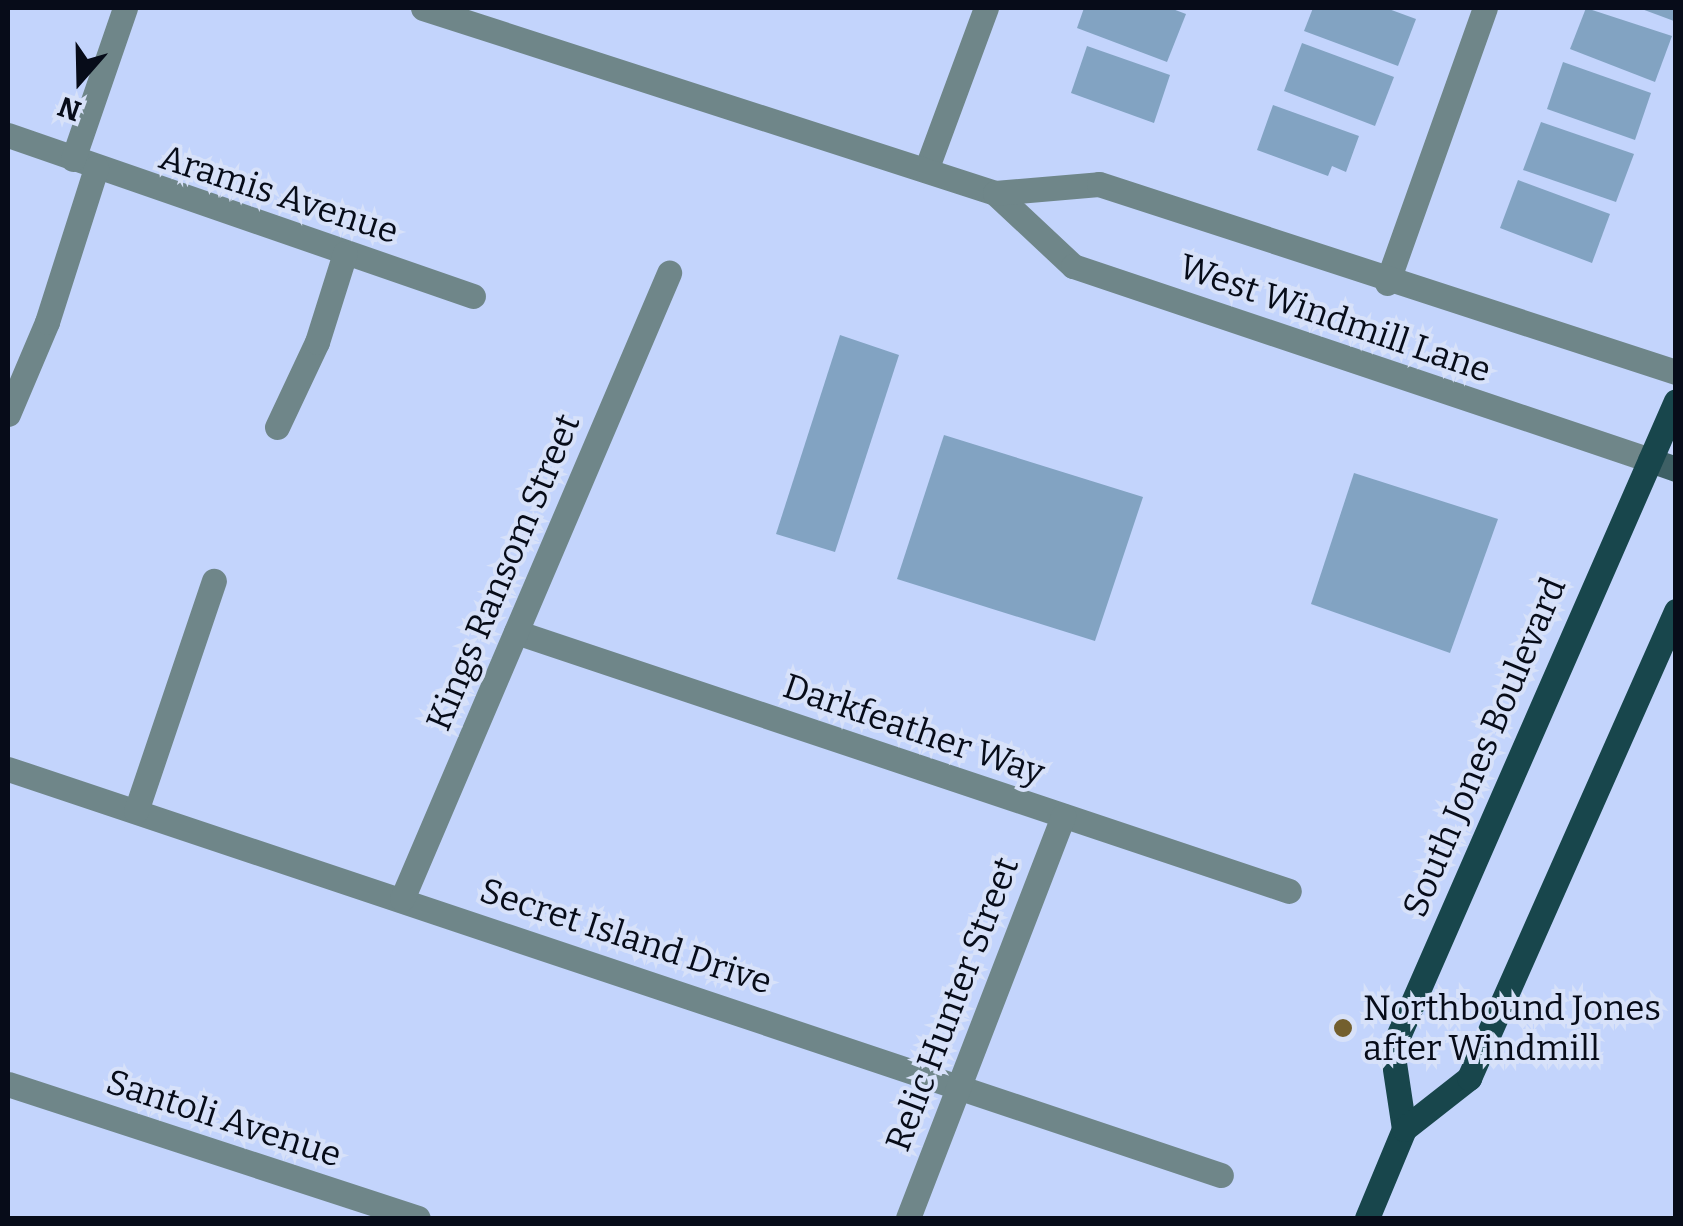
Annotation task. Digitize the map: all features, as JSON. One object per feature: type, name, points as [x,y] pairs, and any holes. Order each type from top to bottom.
[{"type":"main road","name":"South Jones Boulevard","points":[[1404,1129],[1392,1050],[1676,401]]},
{"type":"main road","name":"West Windmill Lane","points":[[1650,460],[1676,470]]},
{"type":"main road","points":[[1367,1218],[1404,1129],[1469,1078],[1676,611]]},
{"type":"street","points":[[8,414],[47,322],[125,8]]},
{"type":"street","name":"West Windmill Lane","points":[[423,8],[995,193],[1100,184],[1387,283],[1676,372]]},
{"type":"street","points":[[926,170],[986,8]]},
{"type":"street","points":[[1387,283],[1485,8]]},
{"type":"street","name":"Aramis Avenue","points":[[8,135],[473,296]]},
{"type":"street","name":"West Windmill Lane","points":[[995,193],[1073,266],[1650,460]]},
{"type":"street","points":[[278,427],[317,342],[345,253]]},
{"type":"street","name":"Kings Ransom Street","points":[[402,899],[668,273]]},
{"type":"street","points":[[136,811],[214,581]]},
{"type":"street","name":"Darkfeather Way","points":[[516,632],[1289,891]]},
{"type":"street","name":"Secret Island Drive","points":[[8,769],[957,1082],[1221,1174]]},
{"type":"street","name":"Relic Hunter Street","points":[[908,1218],[957,1082],[1063,816]]},
{"type":"street","name":"Santoli Avenue","points":[[8,1084],[418,1218]]},
{"type":"building","points":[[1084,8],[1170,8],[1186,14],[1167,62],[1077,28]]},
{"type":"building","points":[[1313,8],[1386,8],[1416,19],[1398,66],[1304,31]]},
{"type":"building","points":[[1586,8],[1672,36],[1655,82],[1570,49]]},
{"type":"building","points":[[1639,8],[1676,8],[1676,18],[1674,21]]},
{"type":"building","points":[[1302,43],[1394,77],[1375,126],[1284,91]]},
{"type":"building","points":[[1087,46],[1170,75],[1154,123],[1071,93]]},
{"type":"building","points":[[1563,62],[1651,93],[1635,140],[1547,109]]},
{"type":"building","points":[[1273,105],[1359,136],[1346,172],[1332,166],[1328,176],[1257,150]]},
{"type":"building","points":[[1541,122],[1634,154],[1616,202],[1523,170]]},
{"type":"building","points":[[1518,180],[1610,214],[1592,263],[1500,228]]},
{"type":"building","points":[[840,335],[899,355],[835,552],[776,534]]},
{"type":"building","points":[[944,435],[1143,497],[1095,641],[897,579]]},
{"type":"building","points":[[1354,473],[1498,519],[1450,653],[1311,604]]},
{"type":"place","name":"Northbound Jones after Windmill","points":[[1343,1028]]}]
